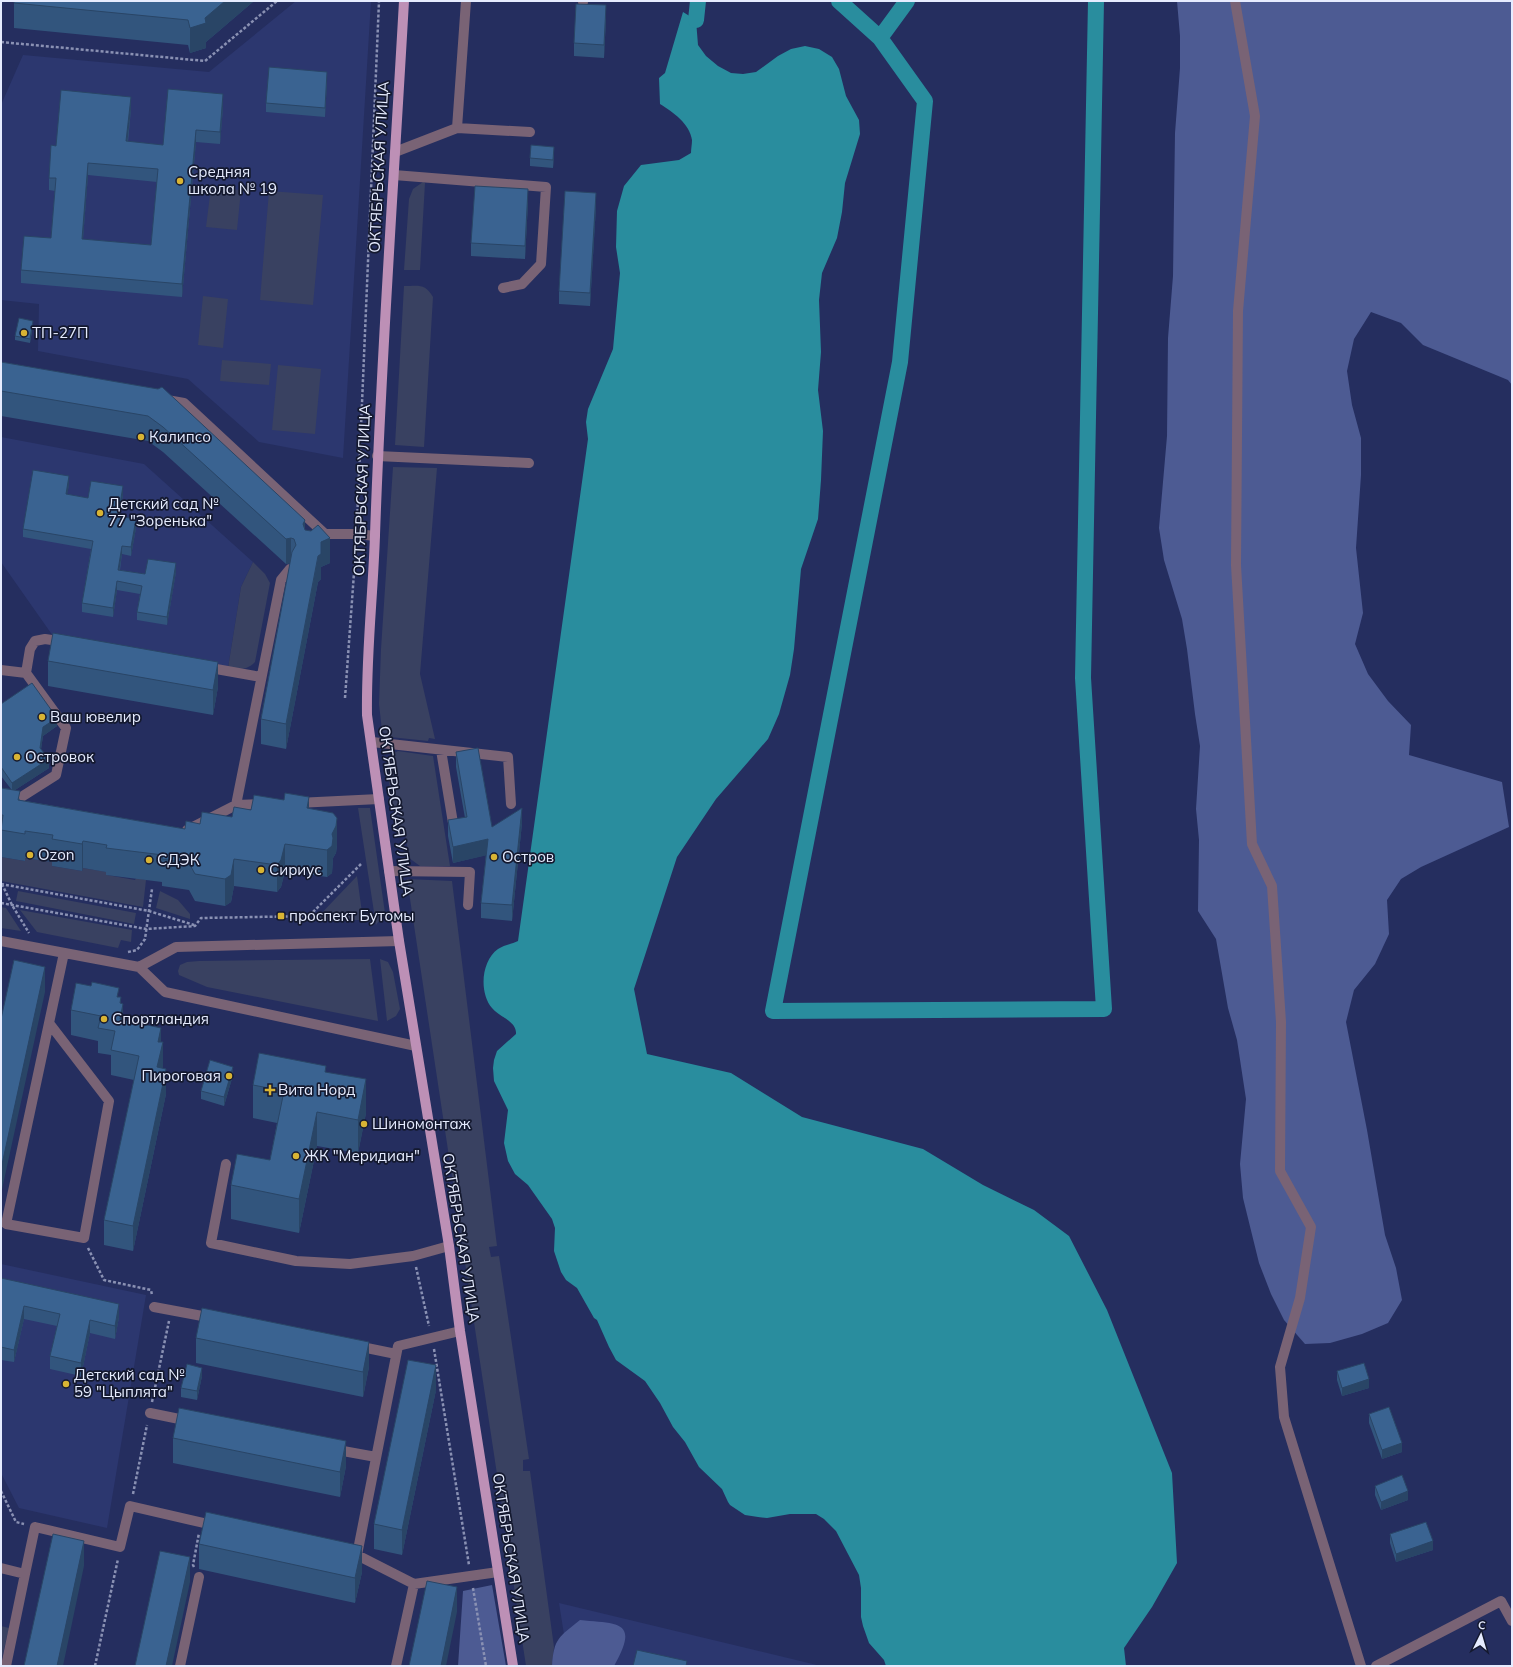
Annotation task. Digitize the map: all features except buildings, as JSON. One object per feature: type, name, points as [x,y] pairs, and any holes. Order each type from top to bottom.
[{"type":"main road","name":"ОКТЯБРЬСКАЯ УЛИЦА","points":[[404,1],[377,456],[375,536],[366,680],[367,715],[399,941],[449,1246],[460,1331],[513,1666]]},
{"type":"street","points":[[457,128],[468,1]]},
{"type":"street","points":[[1235,1],[1255,116],[1238,311],[1236,557],[1252,844],[1272,886],[1281,1022],[1280,1171],[1311,1227],[1300,1298],[1280,1367],[1284,1417],[1310,1497],[1361,1666]]},
{"type":"street","points":[[395,152],[457,128],[530,132]]},
{"type":"street","points":[[394,174],[546,187],[541,264],[522,284],[503,288]]},
{"type":"street","points":[[154,398],[184,403],[322,536],[357,534],[375,536]]},
{"type":"street","points":[[377,456],[529,463]]},
{"type":"street","points":[[236,805],[281,580],[290,569]]},
{"type":"street","points":[[31,804],[12,800],[56,775],[66,728],[26,673],[30,649],[35,641],[45,639],[77,644]]},
{"type":"street","points":[[192,664],[261,677]]},
{"type":"street","points":[[1,670],[26,673]]},
{"type":"street","points":[[372,742],[508,757],[512,804]]},
{"type":"street","points":[[442,750],[453,823]]},
{"type":"street","points":[[290,803],[379,800]]},
{"type":"street","points":[[177,830],[184,831],[236,805],[275,804]]},
{"type":"street","points":[[389,870],[470,872],[468,905]]},
{"type":"street","points":[[1,941],[139,967],[165,992],[416,1046]]},
{"type":"street","points":[[139,967],[176,946],[399,941]]},
{"type":"street","points":[[49,1023],[110,1101],[84,1238],[6,1224],[49,1023],[64,953]]},
{"type":"street","points":[[226,1164],[211,1243],[296,1261],[350,1264],[413,1256],[449,1246]]},
{"type":"street","points":[[154,1307],[226,1320]]},
{"type":"street","points":[[357,1555],[398,1346],[460,1331]]},
{"type":"street","points":[[350,1345],[396,1354]]},
{"type":"street","points":[[150,1413],[196,1422]]},
{"type":"street","points":[[321,1447],[376,1457]]},
{"type":"street","points":[[6,1666],[34,1527],[120,1547],[130,1506],[224,1528]]},
{"type":"street","points":[[341,1552],[357,1555],[414,1584],[498,1572]]},
{"type":"street","points":[[1,1568],[25,1574]]},
{"type":"street","points":[[180,1666],[199,1577]]},
{"type":"street","points":[[396,1666],[414,1584]]},
{"type":"street","points":[[1376,1666],[1501,1601],[1512,1599]]},
{"type":"street","points":[[1501,1601],[1512,1621]]},
{"type":"path","points":[[1,42],[205,61],[277,1]]},
{"type":"path","points":[[345,698],[357,534],[379,1]]},
{"type":"path","points":[[1,903],[146,929],[195,926],[201,918],[309,916],[362,864]]},
{"type":"path","points":[[1,884],[149,912],[195,926]]},
{"type":"path","points":[[1,884],[30,934]]},
{"type":"path","points":[[126,952],[137,950],[145,939],[152,889]]},
{"type":"path","points":[[84,1238],[104,1280],[151,1290],[154,1307]]},
{"type":"path","points":[[413,1256],[432,1338],[486,1666]]},
{"type":"path","points":[[1,1491],[16,1522],[34,1527]]},
{"type":"path","points":[[199,1577],[192,1565],[201,1523]]},
{"type":"path","points":[[95,1666],[120,1547]]},
{"type":"shaded area","name":"Средняя школа № 19","points":[[296,1],[371,1],[343,458],[259,442],[188,379],[38,351],[39,304],[1,300],[1,105],[23,55],[209,72]]},
{"type":"shaded area","points":[[1177,1],[1512,1],[1512,385],[1508,380],[1423,345],[1401,323],[1371,312],[1354,339],[1347,371],[1352,405],[1361,438],[1361,475],[1356,548],[1363,613],[1355,644],[1368,674],[1388,701],[1411,725],[1409,755],[1502,782],[1509,827],[1421,867],[1401,879],[1387,900],[1389,934],[1375,964],[1354,990],[1346,1022],[1367,1130],[1385,1235],[1396,1268],[1402,1300],[1388,1323],[1362,1334],[1330,1343],[1305,1344],[1284,1320],[1271,1294],[1259,1263],[1243,1198],[1240,1164],[1246,1099],[1237,1040],[1228,1008],[1216,939],[1198,911],[1199,840],[1196,809],[1200,746],[1182,619],[1164,560],[1159,528],[1167,436],[1168,338],[1173,276],[1175,133],[1180,68],[1180,36]]},
{"type":"shaded area","points":[[683,12],[696,20],[698,45],[706,56],[718,66],[731,73],[743,74],[756,72],[778,56],[791,49],[805,46],[819,49],[832,57],[839,69],[846,96],[859,120],[860,134],[845,183],[842,212],[837,238],[822,273],[819,300],[821,352],[818,390],[823,431],[818,519],[801,569],[794,649],[790,675],[779,714],[768,739],[716,799],[677,857],[634,989],[647,1054],[731,1073],[802,1117],[923,1149],[983,1185],[1034,1210],[1069,1236],[1107,1310],[1172,1473],[1177,1563],[1152,1607],[1124,1648],[1126,1666],[886,1666],[884,1660],[869,1643],[861,1617],[861,1588],[859,1575],[836,1531],[824,1519],[816,1514],[790,1514],[767,1518],[745,1515],[730,1505],[722,1489],[699,1467],[685,1442],[673,1427],[660,1403],[645,1381],[616,1360],[597,1320],[594,1318],[577,1288],[566,1280],[561,1272],[554,1251],[555,1228],[552,1219],[528,1185],[515,1174],[508,1161],[504,1143],[508,1110],[494,1081],[493,1068],[497,1051],[516,1034],[516,1030],[511,1022],[495,1011],[488,1002],[484,986],[485,969],[492,954],[500,948],[518,941],[588,439],[586,422],[588,409],[613,349],[620,273],[616,247],[617,211],[624,186],[641,165],[679,160],[691,153],[692,140],[688,129],[680,119],[660,104],[659,78],[665,73]]},
{"type":"shaded area","points":[[423,182],[425,183],[420,270],[404,270],[409,199],[413,189]]},
{"type":"shaded area","points":[[211,187],[241,190],[237,230],[206,227]]},
{"type":"shaded area","points":[[269,191],[323,195],[313,305],[260,300]]},
{"type":"shaded area","points":[[404,286],[424,287],[433,297],[424,447],[395,445]]},
{"type":"shaded area","points":[[203,296],[228,299],[223,348],[198,345]]},
{"type":"shaded area","points":[[222,360],[271,364],[269,385],[220,381]]},
{"type":"shaded area","points":[[278,365],[321,369],[315,434],[272,430]]},
{"type":"shaded area","name":"Детский сад № 77 \"Зоренька\"","points":[[1,437],[144,464],[253,562],[241,587],[228,668],[53,636],[1,562]]},
{"type":"shaded area","points":[[393,467],[437,468],[420,674],[435,739],[429,738],[428,741],[390,737],[382,731],[379,704],[381,649]]},
{"type":"shaded area","points":[[253,562],[265,574],[270,583],[255,662],[246,668],[228,668],[241,587]]},
{"type":"shaded area","points":[[398,751],[433,756],[450,866],[420,866],[409,858],[406,838],[396,822],[386,765],[392,754]]},
{"type":"shaded area","points":[[358,808],[370,808],[385,913],[376,925]]},
{"type":"shaded area","points":[[1,857],[25,861],[25,858],[53,862],[52,866],[82,871],[83,868],[107,872],[107,875],[135,880],[136,878],[146,880],[143,907],[1,881]]},
{"type":"shaded area","points":[[357,876],[363,920],[315,920]]},
{"type":"shaded area","points":[[407,879],[452,881],[497,1246],[489,1247],[491,1257],[499,1256],[529,1459],[523,1460],[523,1471],[530,1471],[554,1647],[552,1666],[526,1666]]},
{"type":"shaded area","points":[[18,891],[136,913],[134,924],[16,901]]},
{"type":"shaded area","points":[[160,891],[178,900],[190,914],[190,919],[156,908]]},
{"type":"shaded area","points":[[1,907],[6,908],[21,931],[1,928]]},
{"type":"shaded area","points":[[20,910],[132,930],[131,942],[121,940],[118,948],[37,932]]},
{"type":"shaded area","points":[[370,959],[378,1021],[207,987],[179,975],[178,971],[180,965],[187,962],[199,961]]},
{"type":"shaded area","points":[[380,959],[388,962],[393,972],[400,1009],[396,1016],[387,1021]]},
{"type":"shaded area","name":"Детский сад № 59 \"Цыплята\"","points":[[1,1264],[146,1295],[107,1528],[19,1508],[1,1473]]},
{"type":"shaded area","points":[[492,1585],[506,1666],[458,1666],[463,1591]]},
{"type":"shaded area","points":[[559,1603],[821,1666],[569,1666]]},
{"type":"shaded area","points":[[580,1620],[614,1624],[621,1627],[625,1632],[625,1640],[622,1651],[614,1666],[552,1666],[554,1649],[559,1639],[567,1630]]},
{"type":"shaded area","points":[[1,1626],[9,1628],[1,1662]]},
{"type":"waterway","points":[[696,20],[698,1]]},
{"type":"waterway","points":[[839,1],[880,38],[907,1]]},
{"type":"waterway","points":[[880,38],[925,101],[900,362],[773,1011],[1104,1009],[1083,678],[1096,1]]},
{"type":"place","name":"Средняя школа № 19","points":[[180,181]]},
{"type":"place","name":"ТП-27П","points":[[24,333]]},
{"type":"place","name":"Калипсо","points":[[141,437]]},
{"type":"place","name":"Детский сад № 77 \"Зоренька\"","points":[[100,513]]},
{"type":"place","name":"Ваш ювелир","points":[[42,717]]},
{"type":"place","name":"Островок","points":[[17,757]]},
{"type":"place","name":"Ozon","points":[[30,855]]},
{"type":"place","name":"Остров","points":[[494,857]]},
{"type":"place","name":"СДЭК","points":[[149,860]]},
{"type":"place","name":"Сириус","points":[[261,870]]},
{"type":"place","name":"проспект Бутомы","points":[[281,916]]},
{"type":"place","name":"Спортландия","points":[[104,1019]]},
{"type":"place","name":"Пироговая","points":[[229,1076]]},
{"type":"place","name":"Вита Норд","points":[[270,1090]]},
{"type":"place","name":"Шиномонтаж","points":[[364,1124]]},
{"type":"place","name":"ЖК \"Меридиан\"","points":[[296,1156]]},
{"type":"place","name":"Детский сад № 59 \"Цыплята\"","points":[[66,1384]]}]
